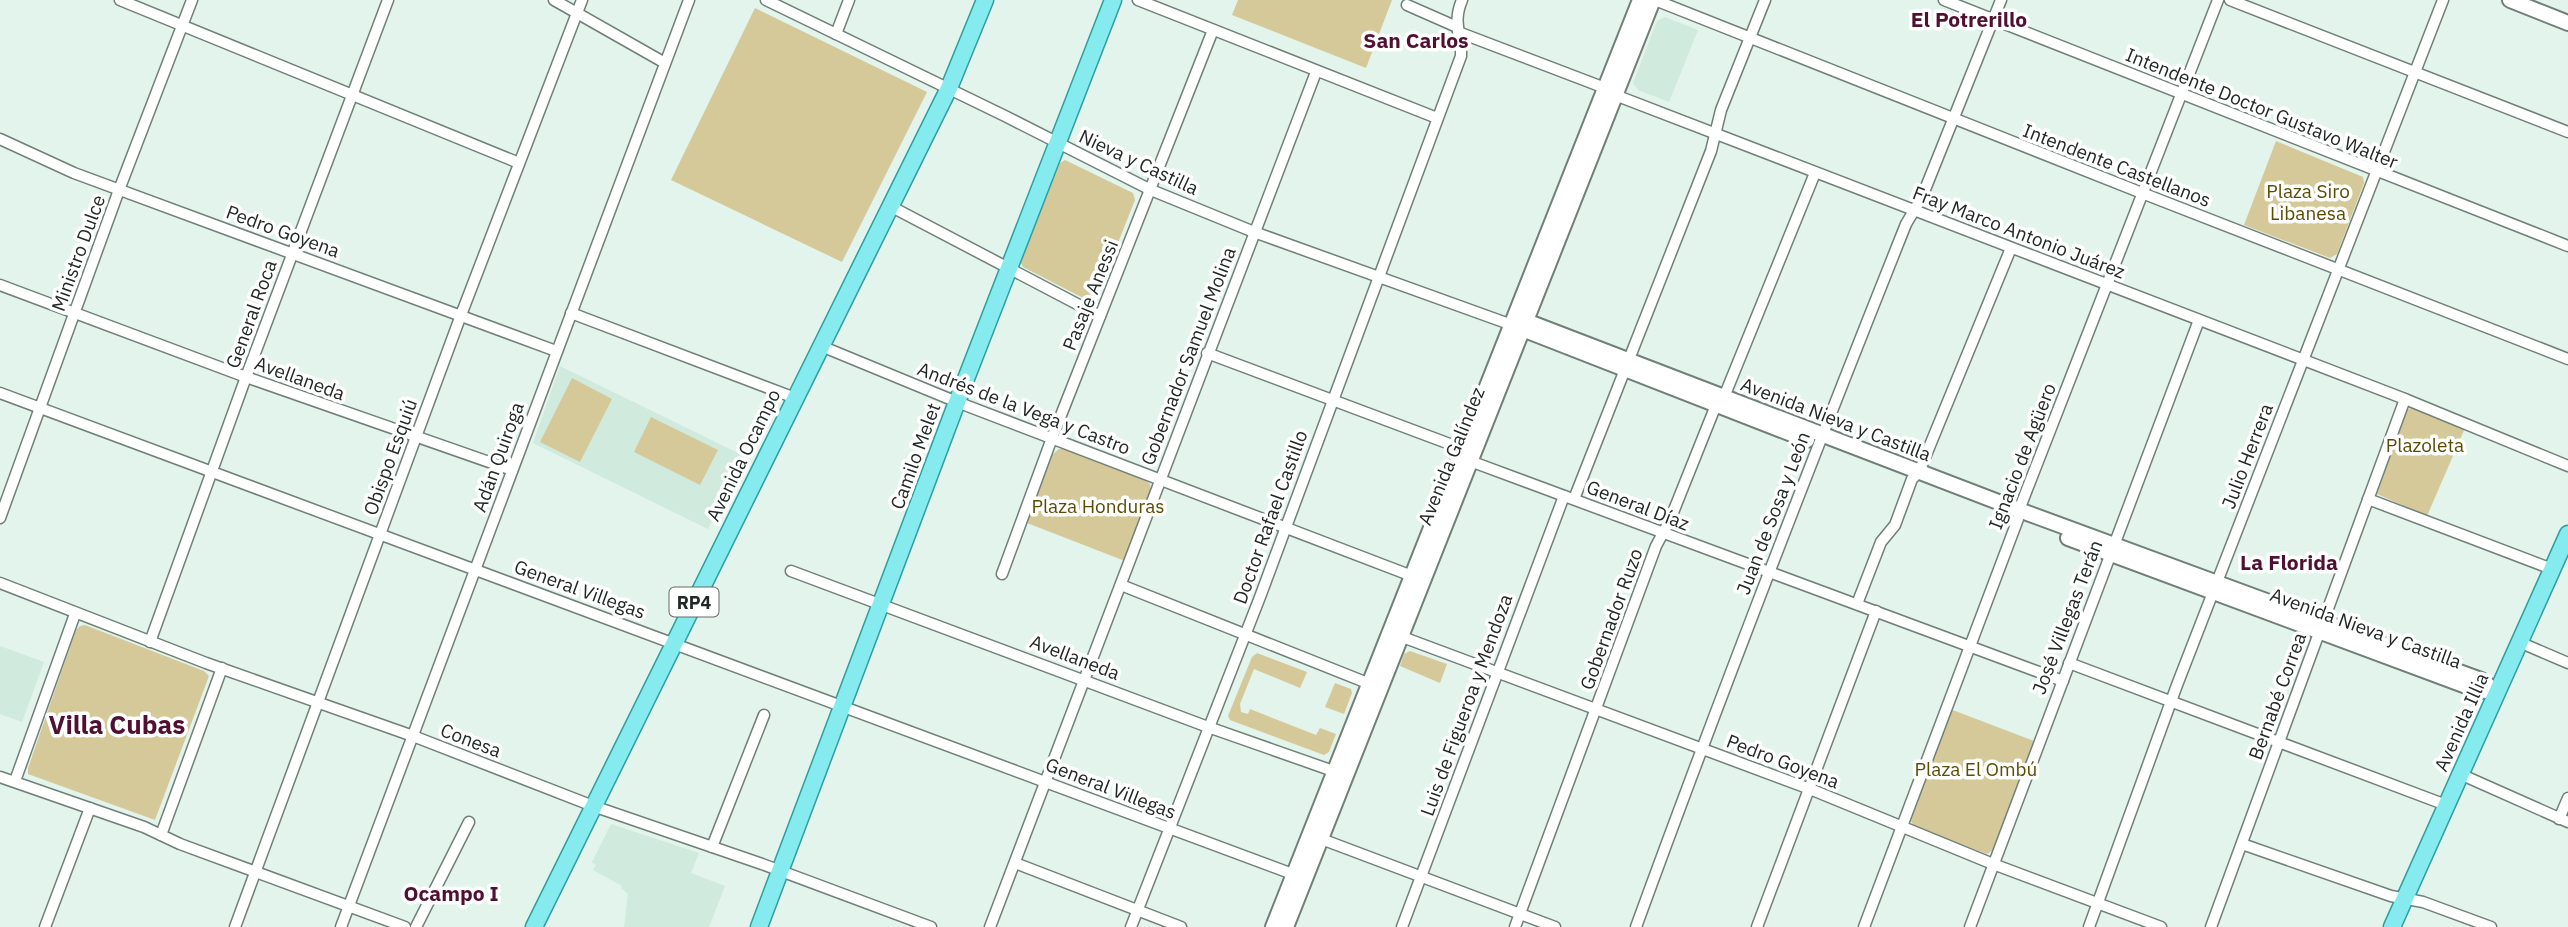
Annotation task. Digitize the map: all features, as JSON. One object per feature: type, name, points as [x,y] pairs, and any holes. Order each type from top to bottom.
[{"type":"main road","name":"Avenida Ocampo","points":[[534,927],[949,88],[985,0]]},
{"type":"main road","name":"Camilo Melet","points":[[759,927],[957,402],[1114,0]]},
{"type":"main road","name":"Avenida Galíndez","points":[[1286,927],[1315,837],[1520,325],[1610,91],[1640,0]]},
{"type":"main road","name":"Avenida Galíndez","points":[[1610,91],[1654,0]]},
{"type":"main road","points":[[2510,0],[2568,23]]},
{"type":"main road","name":"Avenida Nieva y Castilla","points":[[1520,325],[2321,627],[2477,690],[2497,692]]},
{"type":"main road","name":"Avenida Galíndez","points":[[1340,774],[1370,684],[1396,634],[1412,576],[1466,455]]},
{"type":"main road","name":"Avenida Illia","points":[[2392,927],[2568,534]]},
{"type":"main road","name":"Avenida Galíndez","points":[[1273,927],[1300,877]]},
{"type":"street","points":[[120,0],[519,163]]},
{"type":"street","name":"Ministro Dulce","points":[[0,518],[192,0]]},
{"type":"street","name":"General Roca","points":[[150,642],[292,252],[388,0]]},
{"type":"street","points":[[554,0],[665,62]]},
{"type":"street","name":"Obispo Esquiú","points":[[235,927],[461,315],[582,0]]},
{"type":"street","name":"Adán Quiroga","points":[[341,927],[689,0]]},
{"type":"street","name":"Nieva y Castilla","points":[[766,0],[1151,190],[1254,232],[1520,325]]},
{"type":"street","points":[[836,34],[849,0]]},
{"type":"street","points":[[1138,0],[1437,118]]},
{"type":"street","points":[[1461,56],[1456,17],[1462,0]]},
{"type":"street","name":"Intendente Castellanos","points":[[1654,0],[2568,359]]},
{"type":"street","name":"Luis de Figueroa y Mendoza","points":[[1402,927],[1497,671],[1626,365],[1710,152],[1721,110],[1765,0]]},
{"type":"street","name":"Intendente Doctor Gustavo Walter","points":[[1944,0],[2568,246]]},
{"type":"street","name":"Juan de Sosa y León","points":[[1636,927],[1701,749],[1906,224],[1922,197],[2001,0]]},
{"type":"street","name":"Ignacio de Agüero","points":[[1864,927],[2018,515],[2218,0]]},
{"type":"street","points":[[2230,0],[2568,132]]},
{"type":"street","name":"Julio Herrera","points":[[2089,927],[2215,587],[2444,0]]},
{"type":"street","name":"Fray Marco Antonio Juárez","points":[[1407,5],[1482,42],[1815,173],[2303,359],[2568,466]]},
{"type":"street","name":"Pasaje Anessi","points":[[1002,575],[1052,438],[1213,30]]},
{"type":"street","points":[[1461,56],[1471,45],[1482,42]]},
{"type":"street","name":"Doctor Rafael Castillo","points":[[1131,927],[1245,634],[1461,56]]},
{"type":"street","name":"Gobernador Samuel Molina","points":[[990,927],[1316,72]]},
{"type":"street","name":"Pedro Goyena","points":[[0,139],[74,173],[556,351]]},
{"type":"street","name":"Gobernador Ruzo","points":[[1515,927],[1656,546],[1815,173]]},
{"type":"street","points":[[890,206],[1100,316]]},
{"type":"street","points":[[1857,604],[1881,542],[1895,525],[2011,248]]},
{"type":"street","name":"Avellaneda","points":[[0,285],[246,377],[512,470]]},
{"type":"street","points":[[571,313],[795,398]]},
{"type":"street","name":"José Villegas Terán","points":[[1970,927],[2199,320]]},
{"type":"street","name":"Andrés de la Vega y Castro","points":[[821,346],[957,402],[1412,576]]},
{"type":"street","name":"General Díaz","points":[[1207,353],[1331,400],[1569,498],[2063,681]]},
{"type":"street","name":"General Villegas","points":[[0,393],[1300,877]]},
{"type":"street","name":"Bernabé Correa","points":[[2211,927],[2405,399]]},
{"type":"street","points":[[2368,499],[2552,569]]},
{"type":"street","name":"Avellaneda","points":[[791,571],[1340,774]]},
{"type":"street","name":"Conesa","points":[[0,583],[75,614],[318,704],[413,736],[593,806],[781,871],[931,927]]},
{"type":"street","points":[[1121,584],[1370,684]]},
{"type":"street","points":[[1757,927],[1876,611]]},
{"type":"street","points":[[15,781],[75,614]]},
{"type":"street","name":"Pedro Goyena","points":[[1396,634],[1810,789],[1993,864],[2161,927]]},
{"type":"street","points":[[2519,642],[2568,663]]},
{"type":"street","points":[[2069,663],[2446,805]]},
{"type":"street","points":[[161,835],[222,668]]},
{"type":"street","points":[[712,847],[764,715]]},
{"type":"street","points":[[2460,774],[2563,820],[2568,798]]},
{"type":"street","points":[[0,777],[89,807],[405,927]]},
{"type":"street","points":[[45,927],[89,807]]},
{"type":"street","points":[[416,927],[469,821]]},
{"type":"street","points":[[1315,837],[1555,927]]},
{"type":"street","points":[[2242,844],[2391,896],[2423,902],[2491,927]]},
{"type":"street","points":[[1015,863],[1181,927]]},
{"type":"shaded area","points":[[1665,17],[1698,30],[1669,102],[1638,90],[1633,83],[1657,21]]},
{"type":"shaded area","points":[[560,366],[744,456],[708,529],[533,443]]},
{"type":"shaded area","points":[[0,646],[44,662],[22,722],[0,714]]},
{"type":"shaded area","points":[[611,824],[699,853],[691,873],[725,886],[709,927],[624,927],[628,894],[622,886],[593,870],[596,865],[592,862]]},
{"type":"green space","points":[[1238,0],[1392,0],[1366,68],[1232,15]]},
{"type":"green space","points":[[755,8],[927,92],[842,262],[671,180]]},
{"type":"green space","name":"Plaza Siro Libanesa","points":[[2276,141],[2363,177],[2364,183],[2337,254],[2330,258],[2244,225]]},
{"type":"green space","points":[[1065,160],[1133,193],[1135,200],[1096,298],[1089,301],[1023,267],[1020,261],[1060,163]]},
{"type":"green space","points":[[572,378],[612,399],[580,462],[540,442]]},
{"type":"green space","name":"Plazoleta","points":[[2412,407],[2465,428],[2427,516],[2377,494],[2406,411]]},
{"type":"green space","points":[[651,417],[718,450],[700,485],[634,452]]},
{"type":"green space","name":"Plaza Honduras","points":[[1059,449],[1143,479],[1150,484],[1151,491],[1125,561],[1027,523],[1052,455]]},
{"type":"green space","points":[[85,625],[204,671],[209,676],[155,820],[28,774],[76,630]]},
{"type":"green space","points":[[1410,651],[1447,664],[1440,683],[1400,666],[1404,654]]},
{"type":"green space","points":[[1257,653],[1307,672],[1300,688],[1254,669],[1240,704],[1241,712],[1248,714],[1250,709],[1316,735],[1320,728],[1336,734],[1329,752],[1324,755],[1230,720],[1228,716],[1252,657]]},
{"type":"green space","points":[[1335,683],[1351,689],[1344,714],[1325,707]]},
{"type":"green space","name":"Plaza El Ombú","points":[[1950,709],[2034,741],[1993,850],[1987,854],[1914,826],[1911,821]]},
{"type":"district","name":"El Potrerillo","points":[[1969,19]]},
{"type":"district","name":"San Carlos","points":[[1416,40]]},
{"type":"district","name":"La Florida","points":[[2289,562]]},
{"type":"district","name":"Villa Cubas","points":[[117,724]]},
{"type":"district","name":"Ocampo I","points":[[451,893]]}]
